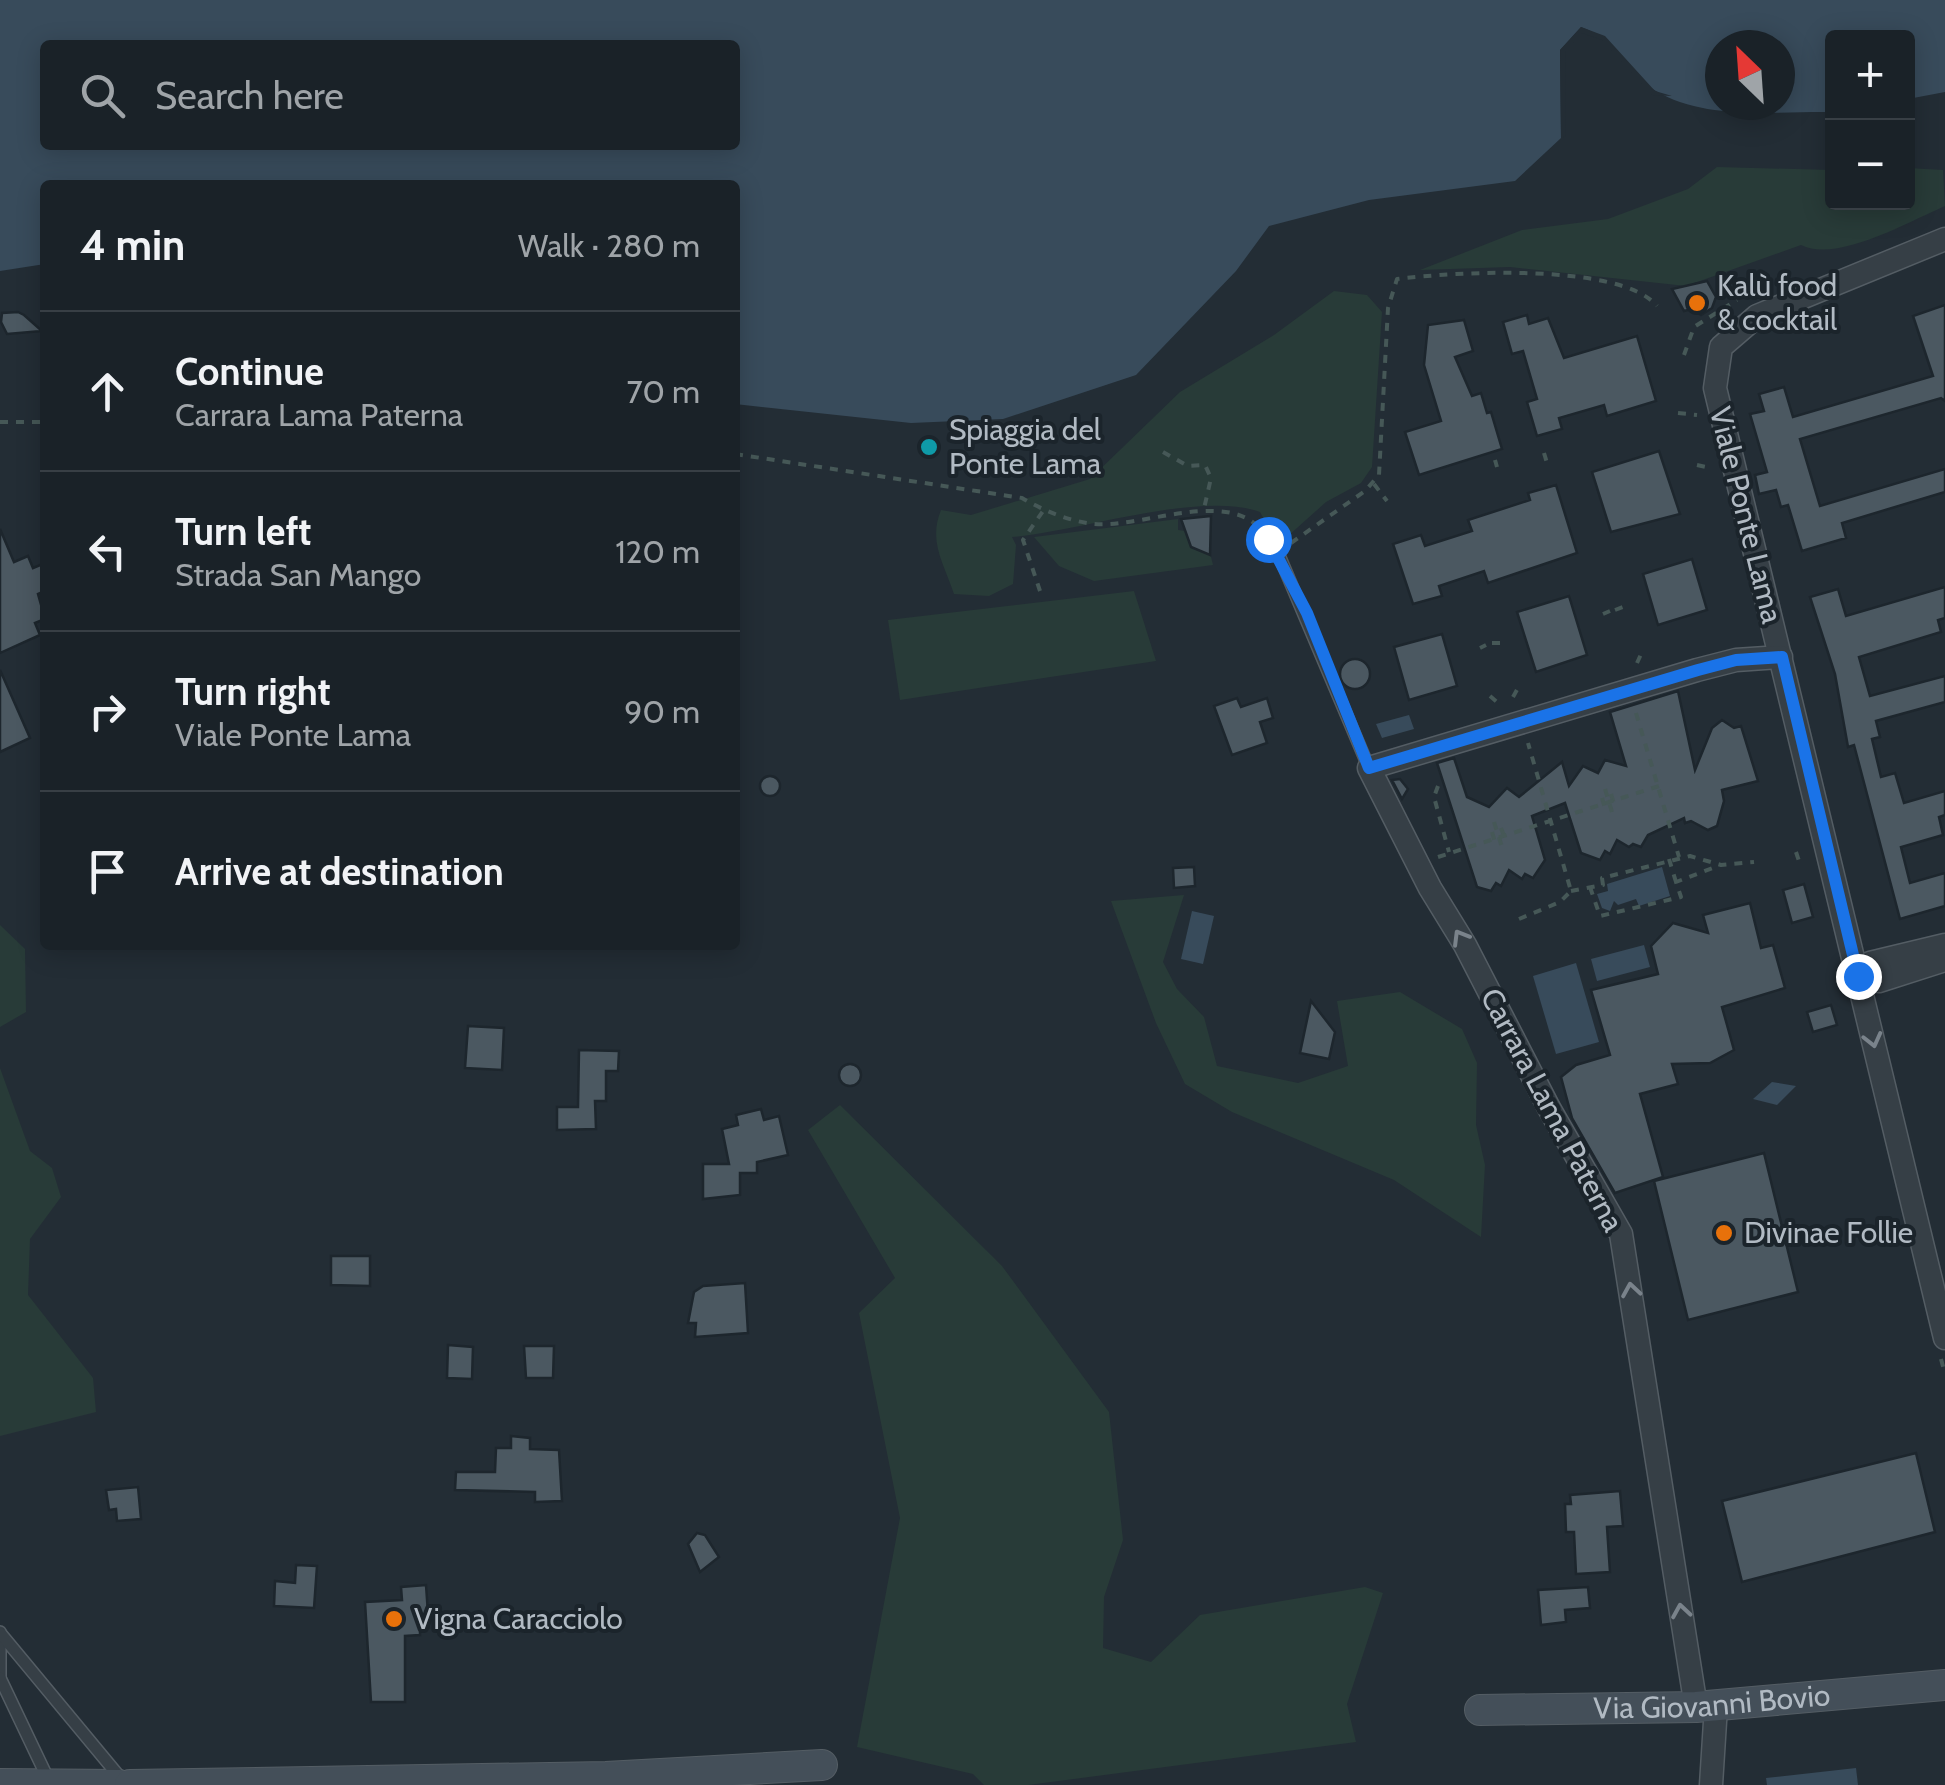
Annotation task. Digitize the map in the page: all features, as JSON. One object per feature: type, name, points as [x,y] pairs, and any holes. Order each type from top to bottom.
[{"type":"main road","name":"Via Giovanni Bovio","points":[[1480,1710],[1706,1707],[1945,1685]]},
{"type":"main road","points":[[128,1785],[567,1778],[822,1765]]},
{"type":"main road","points":[[0,1784],[119,1785]]},
{"type":"street","name":"Viale Ponte Lama","points":[[1945,239],[1757,316],[1730,336],[1716,362],[1717,403],[1945,1338]]},
{"type":"street","points":[[1369,768],[1710,667],[1782,657]]},
{"type":"street","name":"Carrara Lama Paterna","points":[[1369,768],[1548,1108],[1621,1234],[1706,1707],[1710,1785]]},
{"type":"street","points":[[1945,945],[1870,963],[1858,976],[1879,981],[1945,960]]},
{"type":"lane","name":"Carrara Lama Paterna","points":[[1278,553],[1369,768]]},
{"type":"lane","points":[[0,1633],[0,1679],[50,1785]]},
{"type":"lane","points":[[0,1633],[128,1785]]},
{"type":"path","points":[[740,455],[1022,498],[1044,511],[1096,524],[1234,510],[1245,515],[1278,553],[1374,484],[1379,475],[1388,308],[1396,279],[1505,271],[1596,280],[1644,290],[1657,306]]},
{"type":"path","points":[[1684,354],[1694,327]]},
{"type":"path","points":[[1678,412],[1697,415]]},
{"type":"path","points":[[0,422],[40,422]]},
{"type":"path","points":[[1162,452],[1188,466],[1206,465],[1211,478],[1203,513]]},
{"type":"path","points":[[1544,453],[1547,463]]},
{"type":"path","points":[[1495,460],[1497,468]]},
{"type":"path","points":[[1374,484],[1386,502]]},
{"type":"path","points":[[1040,591],[1023,540],[1044,511]]},
{"type":"path","points":[[1602,614],[1623,607]]},
{"type":"path","points":[[1480,648],[1500,643]]},
{"type":"path","points":[[1637,663],[1642,652]]},
{"type":"path","points":[[1513,697],[1518,688]]},
{"type":"path","points":[[1490,696],[1498,702]]},
{"type":"path","points":[[1633,704],[1678,857]]},
{"type":"path","points":[[1519,738],[1526,736],[1571,891]]},
{"type":"path","points":[[1438,786],[1434,798],[1449,852]]},
{"type":"path","points":[[1434,858],[1659,786]]},
{"type":"path","points":[[1605,790],[1612,812]]},
{"type":"path","points":[[1494,822],[1502,847]]},
{"type":"path","points":[[1796,852],[1799,861],[1804,860]]},
{"type":"path","points":[[1590,887],[1600,916],[1680,897],[1669,859]]},
{"type":"path","points":[[1519,919],[1530,910],[1560,902],[1571,891],[1603,884],[1602,878],[1669,859],[1721,864],[1754,862]]},
{"type":"path","points":[[1676,882],[1721,864]]},
{"type":"green space","points":[[1717,167],[1825,170],[1825,210],[1915,210],[1915,168],[1943,170],[1945,206],[1853,245],[1816,249],[1801,245],[1686,286],[1510,267],[1420,270],[1522,230],[1608,219],[1688,189]]},
{"type":"green space","points":[[1334,291],[1367,295],[1382,312],[1372,467],[1361,483],[1326,502],[1278,545],[1260,512],[1205,506],[1012,537],[1016,545],[1013,584],[989,596],[954,594],[937,542],[941,510],[971,515],[1090,479],[1180,392],[1274,335]]},
{"type":"green space","points":[[1178,519],[1178,530],[1193,532],[1191,547],[1210,553],[1213,565],[1094,581],[1059,566],[1034,537]]},
{"type":"green space","points":[[1134,591],[1156,661],[900,700],[888,620]]},
{"type":"green space","points":[[1184,895],[1163,962],[1177,989],[1204,1017],[1217,1066],[1298,1083],[1348,1066],[1337,1001],[1400,992],[1462,1029],[1477,1063],[1476,1125],[1485,1165],[1481,1237],[1394,1180],[1232,1112],[1185,1084],[1156,1023],[1111,901]]},
{"type":"green space","points":[[0,925],[25,949],[26,1012],[0,1027]]},
{"type":"green space","points":[[0,1068],[30,1151],[52,1168],[61,1197],[30,1239],[28,1295],[93,1378],[96,1412],[0,1436]]},
{"type":"green space","points":[[840,1105],[1002,1266],[1109,1412],[1123,1540],[1104,1597],[1103,1648],[1151,1662],[1200,1615],[1365,1587],[1383,1593],[1347,1704],[1356,1742],[1028,1785],[984,1785],[973,1774],[857,1747],[900,1518],[859,1313],[895,1278],[808,1130]]},
{"type":"water","points":[[0,0],[1945,0],[1945,92],[1915,98],[1915,30],[1825,30],[1825,112],[1795,112],[1795,30],[1705,30],[1705,108],[1676,100],[1645,84],[1605,40],[1581,27],[1560,50],[1561,138],[1515,181],[1369,200],[1269,226],[1236,271],[1136,375],[1003,419],[911,423],[740,405],[740,180],[40,180],[40,265],[0,271]]},
{"type":"water","points":[[1409,715],[1414,729],[1382,738],[1376,724]]},
{"type":"water","points":[[1662,867],[1670,896],[1639,906],[1636,899],[1618,905],[1614,901],[1610,911],[1602,908],[1597,894],[1608,891],[1607,884]]},
{"type":"water","points":[[1192,911],[1214,916],[1203,964],[1181,959]]},
{"type":"water","points":[[1644,945],[1650,967],[1597,981],[1591,959]]},
{"type":"water","points":[[1576,963],[1599,1042],[1556,1054],[1533,976]]},
{"type":"water","points":[[1772,1082],[1796,1086],[1777,1105],[1753,1099]]},
{"type":"water","points":[[1856,1768],[1858,1785],[1767,1785],[1766,1778]]},
{"type":"pier","points":[[1581,27],[1605,36],[1655,91],[1672,96],[1652,95],[1602,40],[1582,33],[1565,52],[1566,136],[1561,138],[1560,50]]},
{"type":"building","name":"Kalù food & cocktail","points":[[1707,281],[1716,297],[1712,308],[1701,315],[1692,309],[1684,311],[1672,289]]},
{"type":"building","points":[[1945,305],[1945,401],[1941,398],[1800,439],[1820,506],[1945,469],[1945,492],[1842,523],[1846,538],[1802,551],[1788,505],[1781,507],[1776,490],[1759,494],[1755,475],[1767,472],[1750,414],[1764,411],[1759,394],[1784,387],[1793,417],[1933,376],[1913,316]]},
{"type":"building","points":[[18,312],[40,331],[7,334],[1,322],[2,313]]},
{"type":"building","points":[[1527,315],[1529,324],[1548,318],[1564,358],[1637,336],[1656,401],[1607,416],[1604,405],[1559,418],[1562,429],[1537,436],[1527,402],[1537,399],[1523,351],[1512,354],[1503,322]]},
{"type":"building","points":[[1464,320],[1473,351],[1455,357],[1472,396],[1481,393],[1487,413],[1491,412],[1502,449],[1419,475],[1405,432],[1441,421],[1424,365],[1428,325]]},
{"type":"building","points":[[1659,451],[1680,514],[1611,532],[1592,472]]},
{"type":"building","points":[[1556,485],[1577,553],[1488,583],[1484,571],[1439,586],[1442,596],[1413,604],[1393,544],[1421,535],[1425,546],[1472,531],[1468,520],[1530,500],[1528,493]]},
{"type":"building","points":[[1211,516],[1210,555],[1191,547],[1181,519]]},
{"type":"building","points":[[0,529],[14,562],[28,556],[33,568],[40,565],[40,621],[35,623],[40,635],[0,653]]},
{"type":"building","points":[[1692,559],[1707,610],[1658,625],[1643,574]]},
{"type":"building","points":[[1945,587],[1945,618],[1938,620],[1941,632],[1859,657],[1870,696],[1945,676],[1945,702],[1876,721],[1880,737],[1872,739],[1881,777],[1895,773],[1904,803],[1945,791],[1945,815],[1939,817],[1943,835],[1901,847],[1910,883],[1945,873],[1945,906],[1900,919],[1854,745],[1848,747],[1835,674],[1810,597],[1838,589],[1846,616]]},
{"type":"building","points":[[1569,596],[1587,655],[1536,672],[1517,612]]},
{"type":"building","points":[[1442,634],[1457,686],[1409,700],[1394,647]]},
{"type":"building","points":[[1355,659],[1366,663],[1370,674],[1366,685],[1355,689],[1344,685],[1340,674],[1344,663]]},
{"type":"building","points":[[0,670],[30,738],[0,752]]},
{"type":"building","points":[[1678,691],[1695,770],[1712,728],[1722,720],[1734,728],[1741,726],[1758,781],[1722,790],[1724,801],[1717,826],[1708,830],[1691,821],[1685,823],[1684,818],[1648,835],[1641,847],[1629,847],[1617,840],[1610,854],[1605,851],[1600,860],[1581,853],[1565,803],[1532,816],[1545,860],[1533,878],[1525,874],[1522,879],[1509,870],[1501,886],[1496,883],[1491,891],[1477,887],[1437,763],[1454,758],[1467,797],[1489,807],[1507,788],[1519,797],[1562,762],[1569,786],[1583,766],[1598,773],[1605,760],[1626,766],[1610,712]]},
{"type":"building","points":[[1237,698],[1241,707],[1267,698],[1273,718],[1260,722],[1267,743],[1232,755],[1214,706]]},
{"type":"building","points":[[766,776],[774,776],[780,786],[774,796],[766,796],[760,790],[760,782]]},
{"type":"building","points":[[1400,779],[1408,789],[1402,799],[1392,780]]},
{"type":"building","points":[[1194,867],[1195,886],[1174,888],[1173,868]]},
{"type":"building","points":[[1804,884],[1813,917],[1792,923],[1783,890]]},
{"type":"building","points":[[1750,903],[1761,948],[1773,945],[1785,988],[1722,1007],[1734,1050],[1710,1063],[1672,1064],[1678,1084],[1640,1094],[1663,1177],[1615,1193],[1572,1118],[1561,1077],[1576,1065],[1610,1055],[1591,990],[1658,974],[1651,946],[1673,923],[1708,933],[1703,915]]},
{"type":"building","points":[[1311,1001],[1335,1032],[1329,1059],[1300,1053]]},
{"type":"building","points":[[1831,1005],[1837,1025],[1813,1032],[1807,1012]]},
{"type":"building","points":[[468,1026],[504,1028],[502,1070],[465,1068]]},
{"type":"building","points":[[579,1050],[619,1051],[618,1071],[606,1071],[606,1101],[595,1101],[596,1129],[557,1130],[557,1107],[578,1107]]},
{"type":"building","points":[[850,1064],[861,1075],[850,1086],[839,1075]]},
{"type":"building","points":[[761,1109],[764,1120],[779,1116],[788,1155],[757,1162],[757,1173],[740,1173],[740,1195],[703,1199],[703,1164],[729,1164],[722,1129],[738,1125],[736,1115]]},
{"type":"building","points":[[1764,1153],[1798,1292],[1688,1320],[1654,1181]]},
{"type":"building","points":[[331,1256],[370,1256],[370,1286],[331,1285]]},
{"type":"building","points":[[745,1283],[748,1333],[695,1337],[696,1323],[688,1323],[694,1292],[703,1286]]},
{"type":"building","points":[[448,1345],[473,1347],[472,1379],[447,1378]]},
{"type":"building","points":[[524,1346],[554,1346],[553,1378],[526,1378]]},
{"type":"building","points":[[511,1436],[530,1438],[530,1449],[559,1450],[562,1501],[535,1502],[535,1492],[455,1490],[456,1472],[495,1472],[496,1448],[511,1448]]},
{"type":"building","points":[[1916,1453],[1935,1532],[1742,1582],[1722,1501]]},
{"type":"building","points":[[138,1487],[141,1519],[117,1521],[116,1509],[109,1510],[106,1490]]},
{"type":"building","points":[[1620,1491],[1623,1526],[1607,1527],[1610,1572],[1576,1574],[1574,1532],[1566,1532],[1565,1504],[1571,1504],[1570,1495]]},
{"type":"building","points":[[697,1533],[705,1535],[719,1557],[700,1572],[688,1544]]},
{"type":"building","points":[[296,1565],[317,1566],[314,1608],[274,1606],[275,1581],[295,1583]]},
{"type":"building","points":[[426,1585],[429,1628],[420,1628],[420,1635],[405,1636],[405,1702],[371,1702],[365,1602],[402,1600],[401,1587]]},
{"type":"building","points":[[1588,1587],[1590,1608],[1565,1610],[1566,1622],[1541,1625],[1538,1590]]},
{"type":"place","name":"Kalù food & cocktail","points":[[1697,303]]},
{"type":"place","name":"Spiaggia del Ponte Lama","points":[[929,447]]},
{"type":"place","name":"Divinae Follie","points":[[1724,1233]]},
{"type":"place","name":"Vigna Caracciolo","points":[[394,1619]]},
{"type":"route","points":[[1268,539],[1307,613],[1369,768],[1698,670],[1736,660],[1782,657],[1858,976]]}]
